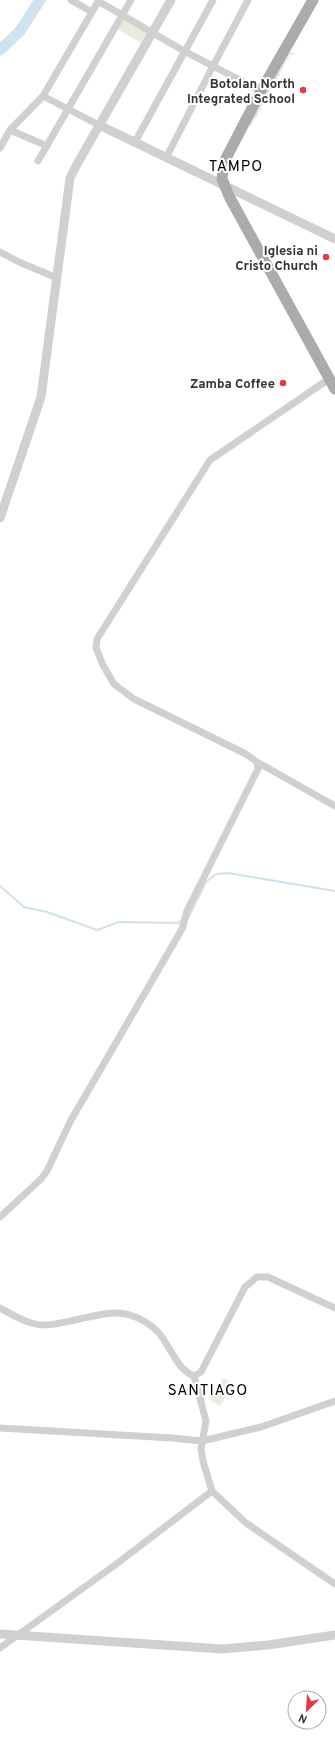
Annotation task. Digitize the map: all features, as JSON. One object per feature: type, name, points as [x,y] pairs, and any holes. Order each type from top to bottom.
[{"type":"main road","points":[[313,0],[261,91],[224,162],[222,170],[224,186],[335,389]]},
{"type":"street","points":[[71,0],[92,12]]},
{"type":"street","points":[[0,148],[10,130],[43,96],[98,0],[184,51],[261,91]]},
{"type":"street","points":[[38,161],[69,110],[131,0]]},
{"type":"street","points":[[0,518],[40,406],[70,178],[171,0]]},
{"type":"street","points":[[135,142],[213,0]]},
{"type":"street","points":[[166,158],[248,0]]},
{"type":"street","points":[[43,96],[166,158],[335,239]]},
{"type":"street","points":[[10,130],[47,146]]},
{"type":"street","points":[[0,252],[19,262],[57,278]]},
{"type":"street","points":[[329,379],[210,460],[100,633],[96,648],[102,665],[119,690],[134,699],[246,754],[257,762],[335,806]]},
{"type":"street","points":[[0,1217],[41,1179],[47,1171],[70,1122],[168,955],[258,769],[257,762]]},
{"type":"street","points":[[194,1376],[201,1372],[245,1287],[257,1277],[262,1276],[273,1278],[335,1308]]},
{"type":"street","points":[[0,1308],[27,1322],[42,1325],[107,1314],[128,1314],[149,1324],[158,1332],[184,1371],[194,1376],[206,1421],[201,1449],[212,1491],[246,1523],[335,1584]]},
{"type":"street","points":[[0,1428],[164,1437],[202,1441],[261,1427],[335,1401]]},
{"type":"street","points":[[0,1648],[115,1565],[212,1491]]},
{"type":"street","points":[[0,1634],[222,1649],[268,1645],[335,1635]]},
{"type":"green space","points":[[123,18],[147,32],[141,43],[117,29]]},
{"type":"green space","points":[[291,52],[296,54],[290,55],[251,126],[248,125],[289,53]]},
{"type":"green space","points":[[223,1378],[233,1384],[220,1406],[210,1400]]},
{"type":"waterway","points":[[0,50],[20,31],[40,0]]},
{"type":"waterway","points":[[188,918],[206,882],[216,874],[228,873],[335,891]]},
{"type":"waterway","points":[[0,886],[24,907],[47,912],[97,930],[119,922],[178,923],[182,921]]},
{"type":"place","name":"Botolan North Integrated School","points":[[303,90]]},
{"type":"place","name":"Iglesia ni Cristo Church","points":[[326,257]]},
{"type":"place","name":"Zamba Coffee","points":[[283,383]]},
{"type":"district","name":"TAMPO","points":[[236,166]]},
{"type":"district","name":"SANTIAGO","points":[[208,1390]]}]
